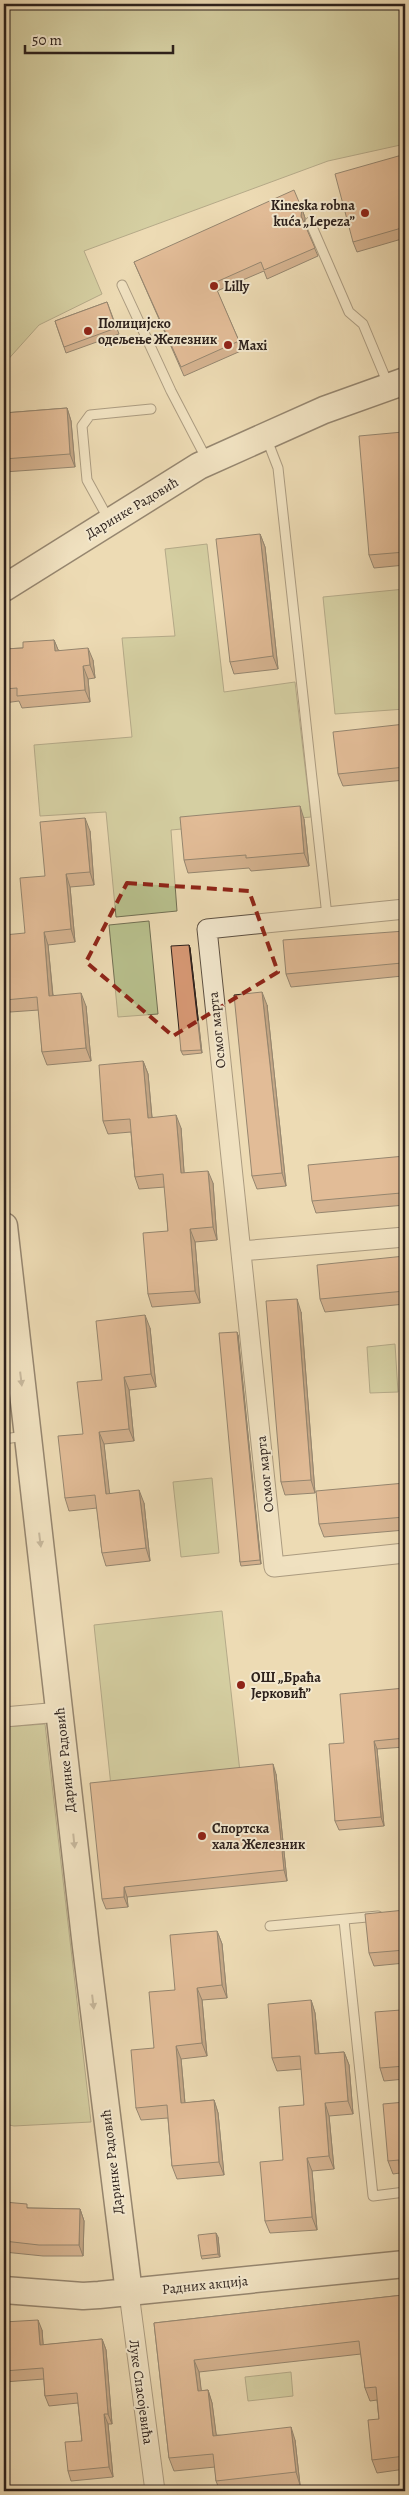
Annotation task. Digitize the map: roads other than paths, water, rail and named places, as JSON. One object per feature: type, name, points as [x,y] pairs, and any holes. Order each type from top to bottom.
[{"type":"street","name":"Даринке Радовић","points":[[4,588],[109,521],[208,462],[324,410],[397,384]]},
{"type":"street","name":"Осмог марта","points":[[405,909],[207,928],[274,1567],[405,1552]]},
{"type":"street","name":"Даринке Радовић","points":[[4,1226],[16,1437],[60,1712],[129,2293]]},
{"type":"street","points":[[241,1251],[405,1237]]},
{"type":"street","points":[[4,1717],[60,1712]]},
{"type":"street","name":"Радних акција","points":[[4,2290],[83,2296],[129,2293],[405,2264]]},
{"type":"street","name":"Луке Спасојевића","points":[[129,2293],[155,2491]]},
{"type":"lane","name":"Даринке Радовић","points":[[310,222],[349,312],[363,324],[397,384]]},
{"type":"lane","points":[[122,285],[171,391],[208,462]]},
{"type":"lane","points":[[109,521],[87,480],[82,426],[90,415],[98,413],[151,409]]},
{"type":"lane","points":[[265,435],[278,468],[327,916]]},
{"type":"lane","points":[[270,1926],[388,1915]]},
{"type":"lane","points":[[344,1920],[373,2196],[405,2192]]},
{"type":"place","name":"Kineska robna kuća „Lepeza”","points":[[365,213]]},
{"type":"place","name":"Lilly","points":[[214,286]]},
{"type":"place","name":"Полицијско одељење Железник","points":[[88,331]]},
{"type":"place","name":"Maxi","points":[[228,345]]},
{"type":"place","name":"ОШ „Браћа Јерковић”","points":[[241,1685]]},
{"type":"place","name":"Спортска хала Железник","points":[[202,1836]]}]
